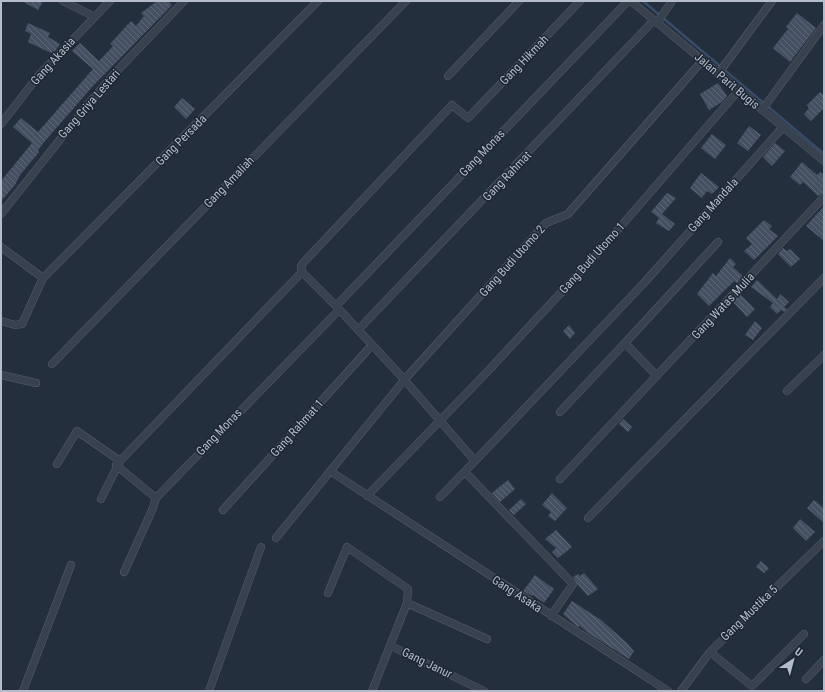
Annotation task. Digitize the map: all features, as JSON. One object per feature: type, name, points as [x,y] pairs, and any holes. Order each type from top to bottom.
[{"type":"street","points":[[63,1],[94,17]]},
{"type":"street","name":"Gang Akasia","points":[[1,124],[39,75],[110,1]]},
{"type":"street","name":"Gang Griya Lestari","points":[[1,214],[89,103],[114,74],[184,1]]},
{"type":"street","name":"Gang Persada","points":[[43,278],[318,1]]},
{"type":"street","name":"Gang Amaliah","points":[[52,364],[406,1]]},
{"type":"street","points":[[448,76],[519,1]]},
{"type":"street","name":"Gang Hikmah","points":[[302,272],[301,266],[303,263],[452,105],[468,118],[580,1]]},
{"type":"street","name":"Gang Monas","points":[[124,572],[154,508],[156,498],[628,1]]},
{"type":"street","name":"Jalan Parit Bugis","points":[[631,1],[824,161]]},
{"type":"street","name":"Gang Rahmat","points":[[358,330],[656,22],[672,1]]},
{"type":"street","points":[[718,74],[772,1]]},
{"type":"street","points":[[762,110],[824,25]]},
{"type":"street","name":"Gang Budi Utomo 2","points":[[276,538],[405,380],[546,224],[568,214],[702,61]]},
{"type":"street","name":"Gang Budi Utomo 1","points":[[367,496],[595,256],[739,90]]},
{"type":"street","name":"Gang Mandala","points":[[440,497],[643,284],[783,126]]},
{"type":"street","name":"Gang Watas Mulia","points":[[560,479],[824,197]]},
{"type":"street","points":[[560,412],[718,242]]},
{"type":"street","points":[[1,247],[43,278],[22,324],[15,325],[1,321]]},
{"type":"street","points":[[101,499],[118,463],[302,272],[338,308],[405,380],[475,461]]},
{"type":"street","points":[[588,518],[824,278]]},
{"type":"street","points":[[625,343],[657,376]]},
{"type":"street","name":"Gang Rahmat 1","points":[[223,510],[372,345]]},
{"type":"street","points":[[787,391],[824,354]]},
{"type":"street","points":[[1,375],[36,383]]},
{"type":"street","points":[[57,464],[77,431],[118,463],[156,498]]},
{"type":"street","name":"Gang Asaka","points":[[330,471],[668,691]]},
{"type":"street","points":[[465,472],[573,584],[551,616]]},
{"type":"street","name":"Gang Mustika 5","points":[[681,691],[710,652],[824,541]]},
{"type":"street","points":[[209,691],[261,547]]},
{"type":"street","points":[[328,593],[348,547],[406,586],[408,591],[407,603],[372,691]]},
{"type":"street","points":[[23,691],[71,565]]},
{"type":"street","points":[[407,603],[487,639]]},
{"type":"street","points":[[710,652],[752,686],[804,634]]},
{"type":"street","name":"Gang Janur","points":[[391,646],[484,691]]},
{"type":"street","points":[[806,679],[824,660]]},
{"type":"building","points":[[22,1],[43,1],[38,10]]},
{"type":"building","points":[[157,1],[168,1],[172,5],[92,87],[45,141],[38,150],[39,152],[20,175],[15,185],[1,201],[1,181],[32,143],[13,127],[21,118],[38,132],[93,69],[72,51],[80,43],[99,61],[113,46],[110,44],[131,21],[136,26],[144,16],[141,13]]},
{"type":"building","points":[[797,13],[816,28],[790,62],[773,48],[788,29],[786,27]]},
{"type":"building","points":[[28,23],[50,33],[48,37],[60,44],[53,54],[28,42],[31,34],[25,31]]},
{"type":"building","points":[[718,83],[727,96],[722,102],[709,110],[700,94]]},
{"type":"building","points":[[820,92],[824,95],[824,108],[811,121],[804,114],[809,108],[807,105]]},
{"type":"building","points":[[182,98],[195,109],[186,119],[174,107]]},
{"type":"building","points":[[749,126],[761,135],[748,151],[737,143]]},
{"type":"building","points":[[712,134],[726,145],[715,159],[701,148]]},
{"type":"building","points":[[775,143],[785,151],[772,166],[763,157]]},
{"type":"building","points":[[802,162],[817,175],[820,172],[824,175],[824,192],[818,196],[803,182],[800,185],[790,177]]},
{"type":"building","points":[[701,173],[719,187],[712,194],[707,191],[702,198],[690,188]]},
{"type":"building","points":[[667,193],[676,198],[662,214],[675,224],[669,231],[656,223],[659,218],[651,212]]},
{"type":"building","points":[[824,206],[824,241],[806,226]]},
{"type":"building","points":[[764,220],[772,226],[769,229],[778,236],[754,260],[744,251],[752,244],[746,238]]},
{"type":"building","points":[[783,248],[787,251],[790,249],[800,259],[791,267],[778,254]]},
{"type":"building","points":[[730,258],[736,264],[733,267],[743,276],[737,283],[734,281],[709,306],[697,294],[713,273],[716,276]]},
{"type":"building","points":[[757,280],[777,299],[780,294],[789,302],[784,307],[787,309],[784,312],[781,310],[777,314],[770,307],[773,303],[751,287]]},
{"type":"building","points":[[740,294],[755,309],[747,317],[733,302]]},
{"type":"building","points":[[755,321],[762,328],[753,340],[745,335]]},
{"type":"building","points":[[569,325],[575,333],[570,339],[563,331]]},
{"type":"building","points":[[623,419],[632,427],[628,432],[619,424]]},
{"type":"building","points":[[508,480],[515,489],[500,502],[492,493]]},
{"type":"building","points":[[552,493],[567,508],[555,521],[548,516],[551,512],[542,505]]},
{"type":"building","points":[[521,499],[526,504],[514,515],[509,510]]},
{"type":"building","points":[[814,500],[824,508],[824,523],[807,508]]},
{"type":"building","points":[[800,519],[815,532],[806,541],[793,528]]},
{"type":"building","points":[[556,530],[572,547],[558,558],[552,552],[556,548],[545,539]]},
{"type":"building","points":[[761,561],[769,568],[764,573],[756,567]]},
{"type":"building","points":[[584,573],[598,589],[588,596],[573,577],[578,574],[580,576]]},
{"type":"building","points":[[535,575],[554,589],[544,603],[533,595],[532,596],[523,591]]},
{"type":"building","points":[[572,601],[601,620],[627,643],[634,651],[629,659],[588,633],[580,626],[578,627],[563,614]]},
{"type":"waterway","points":[[643,1],[824,154]]}]
